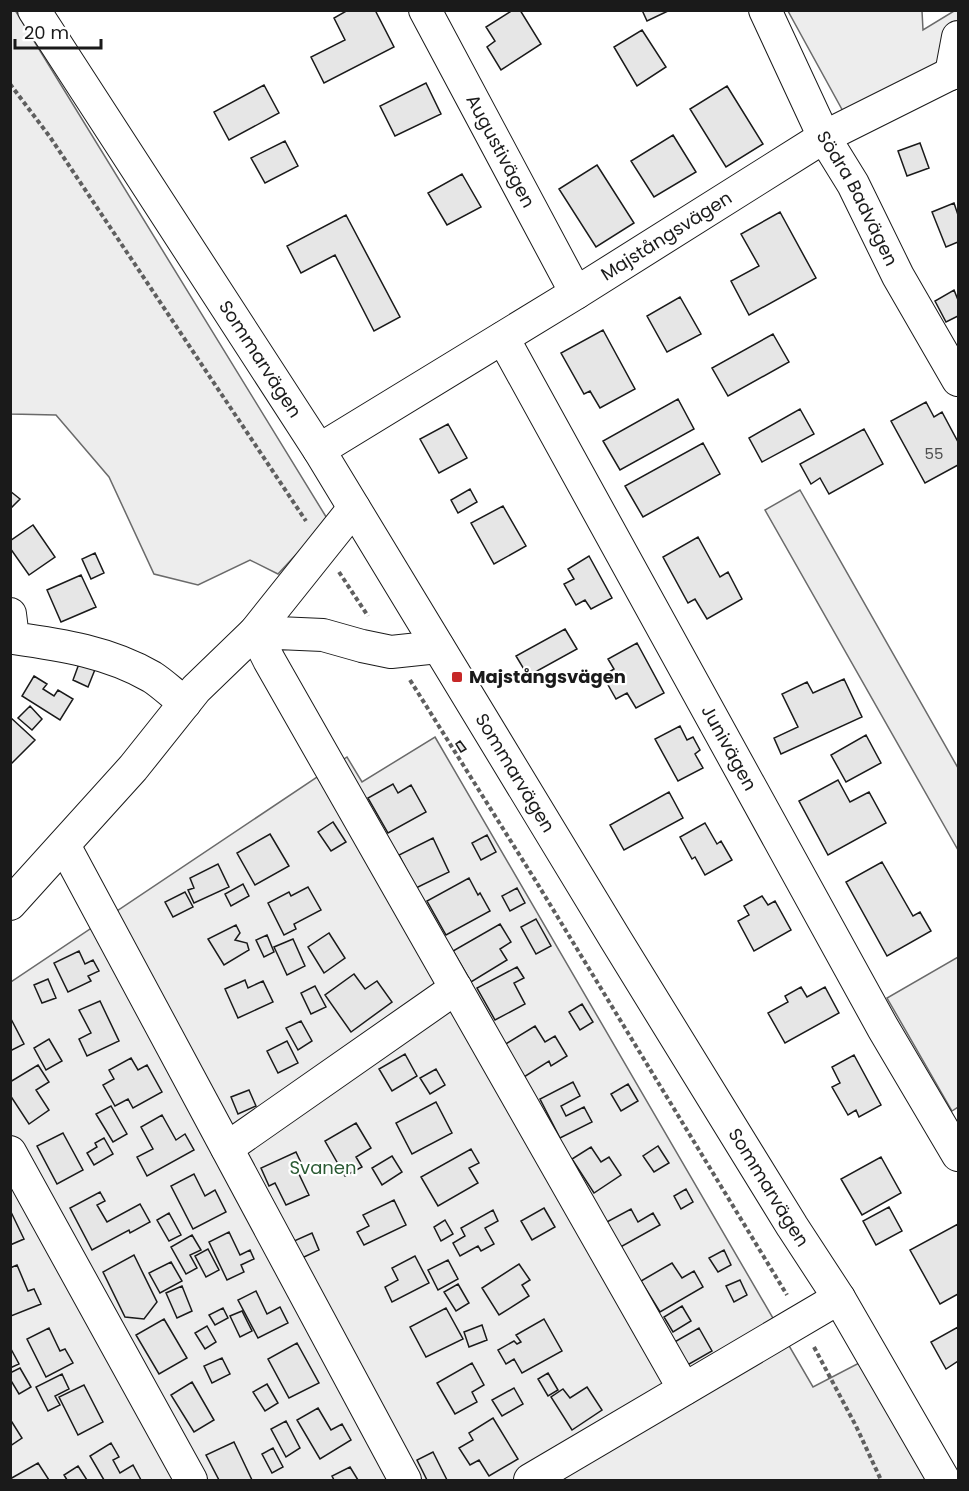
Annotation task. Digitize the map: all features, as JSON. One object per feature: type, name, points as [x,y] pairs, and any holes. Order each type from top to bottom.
[{"type":"street","name":"Sommarvägen","points":[[34,10],[319,450],[654,1001],[839,1298],[944,1480]]},
{"type":"street","name":"Augustivägen","points":[[425,10],[576,293]]},
{"type":"street","name":"Södra Badvägen","points":[[765,10],[824,137],[853,184],[898,276],[958,380]]},
{"type":"street","points":[[955,72],[958,37]]},
{"type":"street","name":"Majstångsvägen","points":[[319,450],[576,293],[824,137],[955,72]]},
{"type":"street","name":"Junivägen","points":[[503,338],[883,1028],[958,1155]]},
{"type":"street","points":[[10,904],[133,768],[196,689],[255,632],[354,508]]},
{"type":"street","points":[[11,632],[121,661],[154,678],[185,703]]},
{"type":"street","points":[[255,632],[322,635],[391,652],[438,647]]},
{"type":"street","points":[[255,632],[684,1389]]},
{"type":"street","points":[[64,845],[405,1480]]},
{"type":"street","points":[[227,1148],[456,988]]},
{"type":"street","points":[[10,1152],[191,1480]]},
{"type":"street","points":[[530,1480],[839,1298]]},
{"type":"path","points":[[10,84],[50,137],[419,694],[556,914],[790,1300],[856,1426],[880,1480]]},
{"type":"path","points":[[419,694],[426,690]]},
{"type":"shaded area","points":[[15,10],[328,520],[278,574],[250,560],[198,585],[154,574],[109,477],[56,415],[11,414],[10,11]]},
{"type":"shaded area","points":[[788,11],[922,11],[923,30],[954,11],[958,11],[958,53],[844,113]]},
{"type":"shaded area","points":[[800,490],[958,768],[958,850],[765,510]]},
{"type":"shaded area","name":"Svanen","points":[[435,737],[813,1387],[861,1362],[929,1480],[11,1480],[11,982],[347,757],[362,782]]},
{"type":"shaded area","points":[[958,957],[958,1107],[952,1111],[887,998]]},
{"type":"building","points":[[348,10],[375,10],[394,47],[324,83],[311,57],[345,40],[334,18]]},
{"type":"building","points":[[513,10],[520,10],[541,44],[501,70],[487,47],[495,41],[486,27]]},
{"type":"building","points":[[642,10],[668,10],[668,11],[647,21]]},
{"type":"building","points":[[642,30],[666,67],[637,86],[614,47]]},
{"type":"building","points":[[426,83],[441,114],[395,136],[380,106]]},
{"type":"building","points":[[264,85],[279,113],[229,140],[214,112]]},
{"type":"building","points":[[727,86],[763,144],[726,167],[690,109]]},
{"type":"building","points":[[673,135],[696,172],[654,197],[631,161]]},
{"type":"building","points":[[285,141],[298,166],[265,183],[251,158]]},
{"type":"building","points":[[920,143],[929,168],[907,176],[898,151]]},
{"type":"building","points":[[597,165],[634,223],[596,247],[559,189]]},
{"type":"building","points":[[462,174],[481,207],[447,225],[428,193]]},
{"type":"building","points":[[954,203],[958,215],[958,242],[946,247],[932,212]]},
{"type":"building","points":[[780,212],[816,278],[749,315],[731,281],[759,266],[741,234]]},
{"type":"building","points":[[346,215],[400,317],[374,331],[335,255],[301,273],[287,246]]},
{"type":"building","points":[[954,290],[958,300],[958,316],[946,322],[935,301]]},
{"type":"building","points":[[680,297],[701,334],[667,352],[647,316]]},
{"type":"building","points":[[603,330],[635,389],[600,408],[590,391],[584,394],[561,353]]},
{"type":"building","points":[[773,334],[789,362],[728,396],[712,368]]},
{"type":"building","points":[[678,399],[694,429],[620,470],[603,441]]},
{"type":"building","points":[[926,402],[934,417],[942,412],[958,442],[958,465],[925,483],[891,421]]},
{"type":"building","points":[[800,409],[814,434],[762,462],[749,438]]},
{"type":"building","points":[[448,424],[467,458],[439,473],[420,439]]},
{"type":"building","points":[[864,429],[883,464],[829,494],[820,478],[811,484],[800,464]]},
{"type":"building","points":[[703,443],[720,474],[643,517],[625,486]]},
{"type":"building","points":[[470,489],[477,502],[458,513],[451,500]]},
{"type":"building","points":[[10,491],[20,499],[10,509]]},
{"type":"building","points":[[503,506],[526,546],[494,564],[471,523]]},
{"type":"building","points":[[33,525],[55,557],[29,575],[10,548],[10,541]]},
{"type":"building","points":[[698,537],[720,577],[728,572],[742,599],[707,619],[695,599],[688,603],[663,557]]},
{"type":"building","points":[[95,553],[104,573],[91,579],[82,559]]},
{"type":"building","points":[[589,556],[612,598],[591,609],[585,600],[576,605],[564,584],[574,579],[568,569]]},
{"type":"building","points":[[81,575],[96,607],[61,622],[47,590]]},
{"type":"building","points":[[565,629],[577,649],[528,676],[516,656]]},
{"type":"building","points":[[637,643],[664,693],[636,708],[627,693],[616,699],[603,676],[614,669],[608,659]]},
{"type":"building","points":[[80,661],[96,667],[88,687],[73,680]]},
{"type":"building","points":[[34,676],[47,684],[43,689],[54,696],[58,690],[73,699],[60,720],[22,696]]},
{"type":"building","points":[[844,679],[862,717],[781,754],[774,738],[798,727],[782,694],[807,682],[813,693]]},
{"type":"building","points":[[30,706],[42,719],[32,730],[18,718]]},
{"type":"building","points":[[10,717],[35,740],[12,763],[10,761]]},
{"type":"building","points":[[680,726],[687,740],[693,737],[700,750],[695,754],[703,768],[678,781],[655,739]]},
{"type":"building","points":[[866,735],[881,763],[846,782],[831,755]]},
{"type":"building","points":[[460,741],[466,749],[461,752],[456,744]]},
{"type":"building","points":[[838,780],[850,802],[869,792],[886,823],[828,855],[799,801]]},
{"type":"building","points":[[393,784],[398,793],[411,785],[426,812],[388,833],[368,798]]},
{"type":"building","points":[[669,792],[683,818],[624,850],[610,825]]},
{"type":"building","points":[[333,822],[346,842],[331,851],[318,832]]},
{"type":"building","points":[[705,823],[717,844],[721,841],[732,860],[705,875],[695,857],[692,859],[680,837]]},
{"type":"building","points":[[270,834],[289,866],[255,885],[237,853]]},
{"type":"building","points":[[487,835],[496,852],[481,860],[472,843]]},
{"type":"building","points":[[433,838],[449,872],[416,888],[399,855]]},
{"type":"building","points":[[882,862],[913,916],[920,912],[931,931],[887,956],[846,882]]},
{"type":"building","points":[[218,864],[229,887],[194,903],[188,890],[194,888],[190,878]]},
{"type":"building","points":[[469,878],[490,911],[446,935],[427,901]]},
{"type":"building","points":[[243,884],[249,896],[231,906],[225,894]]},
{"type":"building","points":[[308,887],[321,910],[294,924],[296,929],[284,935],[268,903],[289,892],[291,896]]},
{"type":"building","points":[[517,888],[525,903],[510,911],[502,896]]},
{"type":"building","points":[[185,892],[193,907],[173,917],[165,902]]},
{"type":"building","points":[[762,896],[768,905],[775,901],[791,930],[754,951],[738,921],[749,915],[744,906]]},
{"type":"building","points":[[536,919],[551,946],[536,954],[521,927]]},
{"type":"building","points":[[500,924],[511,942],[500,949],[507,960],[471,982],[453,951]]},
{"type":"building","points":[[236,925],[240,933],[235,940],[247,943],[249,950],[224,965],[208,939]]},
{"type":"building","points":[[329,933],[345,958],[324,973],[308,947]]},
{"type":"building","points":[[267,935],[274,952],[264,957],[256,940]]},
{"type":"building","points":[[293,939],[305,966],[287,975],[274,947]]},
{"type":"building","points":[[79,951],[85,964],[93,960],[99,971],[88,976],[91,981],[68,992],[54,963]]},
{"type":"building","points":[[517,967],[524,978],[514,983],[525,1004],[495,1020],[477,988]]},
{"type":"building","points":[[354,974],[365,989],[377,981],[392,1002],[351,1032],[325,995]]},
{"type":"building","points":[[48,979],[56,998],[42,1003],[34,985]]},
{"type":"building","points":[[245,980],[248,988],[263,981],[273,1002],[238,1018],[225,989]]},
{"type":"building","points":[[315,986],[326,1007],[311,1014],[301,993]]},
{"type":"building","points":[[801,987],[807,997],[825,987],[839,1013],[785,1043],[768,1013],[788,1002],[785,996]]},
{"type":"building","points":[[100,1001],[119,1041],[87,1056],[79,1039],[91,1033],[79,1010]]},
{"type":"building","points":[[582,1004],[593,1022],[580,1030],[569,1012]]},
{"type":"building","points":[[10,1017],[24,1044],[10,1051]]},
{"type":"building","points":[[301,1021],[312,1041],[298,1050],[286,1028]]},
{"type":"building","points":[[535,1026],[545,1042],[555,1036],[567,1056],[551,1066],[549,1061],[524,1077],[504,1045]]},
{"type":"building","points":[[49,1039],[62,1061],[46,1070],[34,1048]]},
{"type":"building","points":[[287,1041],[298,1063],[278,1073],[267,1051]]},
{"type":"building","points":[[405,1054],[417,1076],[392,1091],[379,1069]]},
{"type":"building","points":[[854,1055],[881,1105],[859,1117],[856,1110],[848,1115],[832,1087],[840,1083],[832,1067]]},
{"type":"building","points":[[131,1058],[138,1070],[147,1065],[162,1092],[133,1108],[128,1099],[115,1106],[103,1085],[114,1079],[109,1070]]},
{"type":"building","points":[[38,1065],[49,1082],[36,1090],[49,1110],[29,1124],[10,1095],[10,1082]]},
{"type":"building","points":[[436,1069],[445,1085],[430,1094],[420,1078]]},
{"type":"building","points":[[573,1082],[580,1096],[561,1106],[566,1116],[584,1107],[592,1122],[560,1138],[540,1099]]},
{"type":"building","points":[[628,1084],[638,1101],[621,1111],[611,1094]]},
{"type":"building","points":[[249,1090],[256,1106],[238,1114],[231,1097]]},
{"type":"building","points":[[436,1102],[452,1133],[412,1154],[396,1123]]},
{"type":"building","points":[[111,1106],[127,1134],[113,1142],[96,1114]]},
{"type":"building","points":[[162,1115],[176,1140],[185,1134],[194,1150],[147,1176],[137,1157],[153,1149],[141,1127]]},
{"type":"building","points":[[356,1123],[371,1148],[356,1157],[362,1167],[345,1176],[325,1141]]},
{"type":"building","points":[[63,1133],[83,1170],[57,1184],[37,1146]]},
{"type":"building","points":[[104,1138],[113,1154],[94,1165],[87,1153],[97,1147],[95,1143]]},
{"type":"building","points":[[658,1146],[669,1163],[654,1172],[643,1156]]},
{"type":"building","points":[[591,1147],[601,1162],[609,1157],[621,1175],[594,1193],[572,1159]]},
{"type":"building","points":[[471,1149],[479,1163],[469,1168],[478,1183],[438,1206],[421,1177]]},
{"type":"building","points":[[296,1152],[303,1167],[297,1170],[309,1195],[286,1205],[275,1183],[269,1186],[261,1168]]},
{"type":"building","points":[[392,1156],[402,1172],[382,1185],[372,1168]]},
{"type":"building","points":[[881,1157],[901,1193],[862,1215],[841,1179]]},
{"type":"building","points":[[194,1174],[205,1196],[215,1190],[226,1212],[193,1229],[171,1186]]},
{"type":"building","points":[[686,1189],[693,1202],[681,1209],[674,1196]]},
{"type":"building","points":[[100,1192],[105,1201],[97,1205],[107,1222],[140,1204],[150,1222],[130,1233],[129,1230],[92,1250],[70,1208]]},
{"type":"building","points":[[394,1200],[406,1225],[364,1245],[357,1232],[369,1226],[363,1215]]},
{"type":"building","points":[[889,1207],[902,1231],[876,1245],[863,1221]]},
{"type":"building","points":[[544,1208],[555,1227],[532,1240],[521,1221]]},
{"type":"building","points":[[631,1209],[638,1222],[653,1213],[660,1225],[617,1249],[603,1224]]},
{"type":"building","points":[[493,1210],[498,1221],[485,1228],[494,1244],[481,1251],[478,1246],[460,1256],[453,1243],[465,1236],[461,1228]]},
{"type":"building","points":[[10,1212],[24,1239],[10,1245]]},
{"type":"building","points":[[169,1213],[181,1235],[169,1241],[157,1220]]},
{"type":"building","points":[[445,1220],[453,1234],[441,1241],[434,1227]]},
{"type":"building","points":[[958,1224],[958,1294],[940,1304],[910,1250]]},
{"type":"building","points":[[229,1232],[240,1255],[250,1250],[254,1259],[241,1265],[244,1272],[227,1280],[209,1242]]},
{"type":"building","points":[[312,1233],[319,1250],[302,1258],[294,1241]]},
{"type":"building","points":[[192,1235],[201,1250],[190,1255],[197,1268],[186,1274],[171,1247]]},
{"type":"building","points":[[208,1249],[219,1270],[206,1277],[195,1256]]},
{"type":"building","points":[[724,1250],[731,1265],[718,1272],[709,1258]]},
{"type":"building","points":[[134,1255],[157,1302],[144,1319],[125,1317],[103,1272]]},
{"type":"building","points":[[415,1256],[429,1283],[392,1302],[385,1287],[398,1280],[392,1268]]},
{"type":"building","points":[[448,1260],[458,1279],[438,1290],[428,1270]]},
{"type":"building","points":[[171,1262],[182,1281],[160,1293],[149,1273]]},
{"type":"building","points":[[672,1263],[682,1278],[694,1271],[703,1287],[660,1312],[641,1281]]},
{"type":"building","points":[[519,1264],[530,1280],[522,1285],[529,1296],[499,1315],[482,1288]]},
{"type":"building","points":[[17,1265],[28,1291],[34,1289],[41,1304],[11,1316],[10,1268]]},
{"type":"building","points":[[740,1280],[747,1295],[734,1302],[726,1286]]},
{"type":"building","points":[[458,1284],[469,1303],[456,1311],[444,1292]]},
{"type":"building","points":[[182,1286],[192,1311],[177,1318],[166,1293]]},
{"type":"building","points":[[256,1291],[267,1314],[280,1307],[288,1323],[258,1338],[238,1300]]},
{"type":"building","points":[[682,1306],[691,1321],[673,1332],[664,1317]]},
{"type":"building","points":[[223,1308],[228,1318],[215,1325],[209,1315]]},
{"type":"building","points":[[446,1308],[463,1339],[426,1357],[410,1327]]},
{"type":"building","points":[[242,1311],[252,1331],[240,1337],[230,1316]]},
{"type":"building","points":[[164,1319],[187,1358],[159,1374],[136,1335]]},
{"type":"building","points":[[544,1319],[562,1351],[522,1373],[514,1359],[506,1364],[498,1350],[514,1341],[517,1344],[521,1342],[516,1335]]},
{"type":"building","points":[[482,1325],[487,1340],[469,1347],[464,1332]]},
{"type":"building","points":[[207,1326],[216,1342],[205,1349],[195,1333]]},
{"type":"building","points":[[958,1327],[958,1361],[946,1369],[931,1342]]},
{"type":"building","points":[[49,1328],[60,1351],[65,1349],[73,1363],[46,1377],[27,1339]]},
{"type":"building","points":[[699,1328],[712,1351],[684,1367],[671,1344]]},
{"type":"building","points":[[297,1343],[319,1383],[289,1398],[268,1359]]},
{"type":"building","points":[[10,1350],[19,1364],[10,1368]]},
{"type":"building","points":[[222,1358],[230,1374],[212,1383],[204,1366]]},
{"type":"building","points":[[472,1363],[484,1385],[472,1392],[477,1402],[455,1414],[437,1383]]},
{"type":"building","points":[[20,1368],[31,1387],[19,1394],[10,1379],[10,1373]]},
{"type":"building","points":[[548,1373],[558,1390],[548,1396],[538,1379]]},
{"type":"building","points":[[62,1374],[69,1389],[55,1396],[60,1405],[48,1411],[36,1387]]},
{"type":"building","points":[[192,1382],[214,1420],[194,1432],[171,1395]]},
{"type":"building","points":[[267,1384],[278,1403],[265,1411],[253,1392]]},
{"type":"building","points":[[84,1385],[103,1422],[78,1435],[59,1397]]},
{"type":"building","points":[[587,1387],[602,1410],[572,1430],[551,1397],[563,1389],[570,1398]]},
{"type":"building","points":[[514,1388],[523,1404],[502,1416],[492,1400]]},
{"type":"building","points":[[318,1408],[331,1430],[342,1424],[351,1440],[320,1459],[297,1420]]},
{"type":"building","points":[[493,1418],[518,1459],[489,1476],[479,1460],[470,1465],[459,1448],[473,1440],[469,1433]]},
{"type":"building","points":[[10,1419],[22,1438],[10,1446]]},
{"type":"building","points":[[286,1421],[300,1448],[286,1457],[271,1429]]},
{"type":"building","points":[[234,1442],[252,1480],[219,1480],[206,1455]]},
{"type":"building","points":[[111,1443],[119,1457],[113,1460],[120,1473],[133,1465],[141,1480],[104,1480],[90,1456]]},
{"type":"building","points":[[273,1448],[283,1467],[272,1473],[262,1454]]},
{"type":"building","points":[[433,1452],[447,1480],[427,1480],[417,1460]]},
{"type":"building","points":[[38,1463],[49,1480],[10,1479]]},
{"type":"building","points":[[78,1466],[87,1480],[67,1480],[64,1475]]},
{"type":"building","points":[[350,1467],[358,1480],[334,1480],[332,1476]]},
{"type":"place","name":"Majstångsvägen","points":[[457,677]]}]
